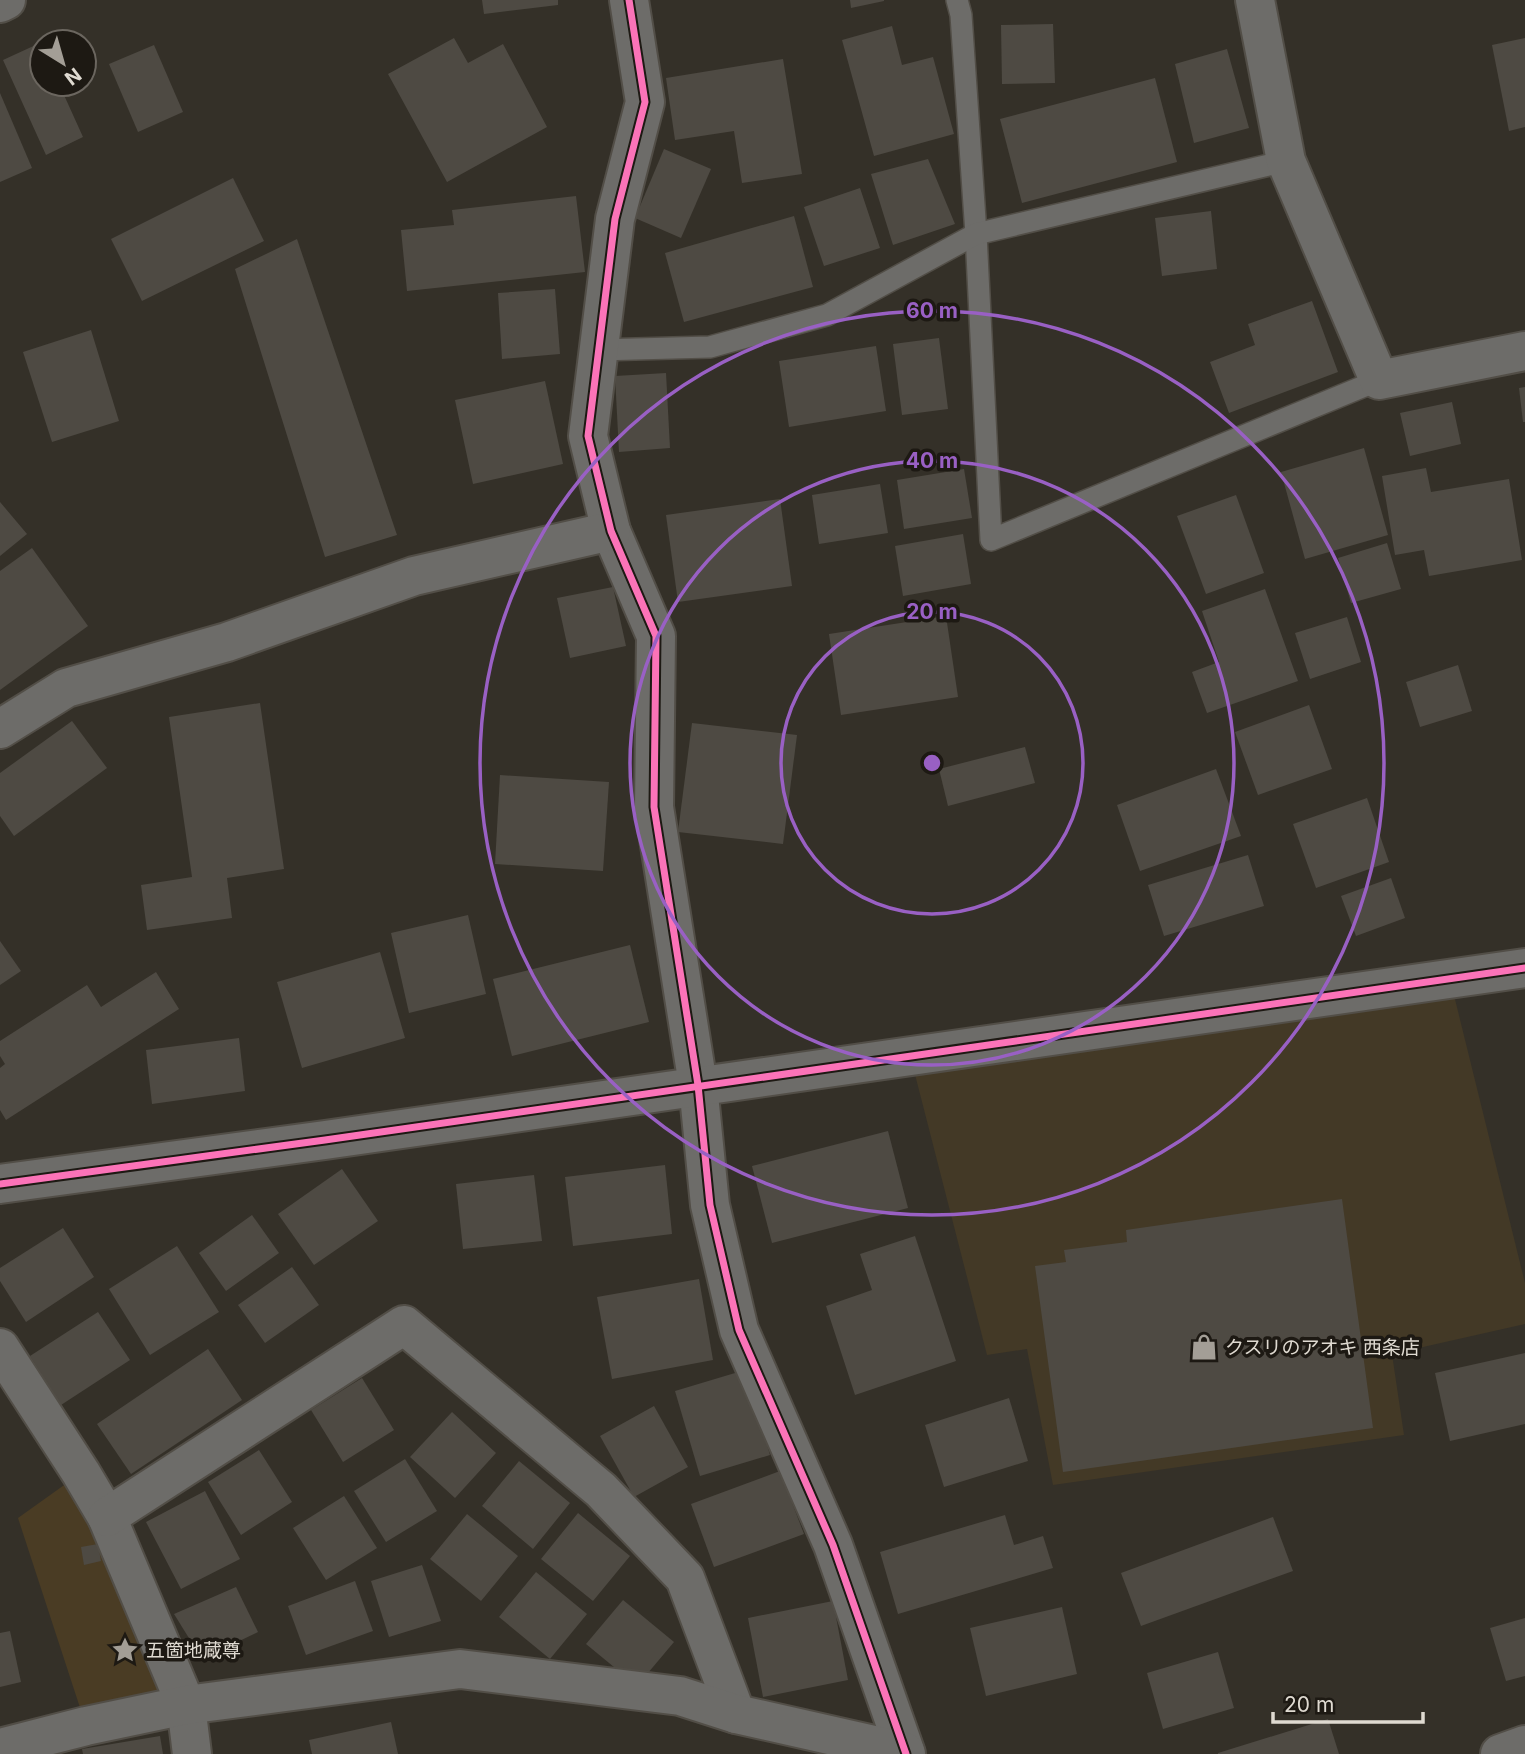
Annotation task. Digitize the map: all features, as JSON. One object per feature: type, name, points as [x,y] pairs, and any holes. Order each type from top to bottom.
[{"type":"street","points":[[0,3],[6,0]]},
{"type":"street","points":[[629,0],[645,102],[615,219],[588,436],[611,531],[656,636],[654,807],[698,1086],[710,1205],[739,1330],[833,1545],[906,1753]]},
{"type":"street","points":[[1255,0],[1286,161],[1379,380],[1525,351]]},
{"type":"street","points":[[0,729],[66,688],[227,642],[414,576],[611,531]]},
{"type":"street","points":[[0,1184],[1525,968]]},
{"type":"street","points":[[107,1517],[404,1325],[601,1490],[685,1578],[736,1714]]},
{"type":"street","points":[[0,1348],[81,1472],[107,1517],[186,1705],[191,1754]]},
{"type":"street","points":[[0,1748],[186,1705],[460,1669],[680,1696],[736,1714],[906,1753]]},
{"type":"street","points":[[1500,1754],[1525,1745]]},
{"type":"lane","points":[[957,0],[961,15],[976,234],[991,540],[1379,380]]},
{"type":"lane","points":[[598,350],[710,347],[827,315],[976,234],[1286,161]]},
{"type":"shaded area","points":[[1450,979],[1525,1283],[1525,1324],[1392,1354],[1404,1435],[1053,1485],[1027,1349],[987,1355],[910,1055]]},
{"type":"shaded area","points":[[81,1473],[186,1705],[86,1726],[18,1518]]},
{"type":"building","points":[[482,0],[558,0],[558,5],[484,14]]},
{"type":"building","points":[[850,0],[884,0],[884,1],[851,8]]},
{"type":"building","points":[[1053,24],[1055,83],[1002,84],[1001,25]]},
{"type":"building","points":[[892,26],[902,65],[933,57],[954,134],[874,156],[842,40]]},
{"type":"building","points":[[454,38],[468,63],[503,44],[547,127],[447,182],[388,74]]},
{"type":"building","points":[[1525,38],[1525,127],[1509,131],[1492,45]]},
{"type":"building","points":[[154,45],[183,112],[138,132],[109,64]]},
{"type":"building","points":[[28,49],[28,98],[65,98],[83,137],[46,155],[3,60]]},
{"type":"building","points":[[1227,49],[1249,128],[1194,143],[1175,64]]},
{"type":"building","points":[[783,59],[802,174],[742,183],[734,131],[675,140],[666,78]]},
{"type":"building","points":[[1155,78],[1177,162],[1022,203],[1000,119]]},
{"type":"building","points":[[0,93],[32,168],[0,182]]},
{"type":"building","points":[[664,149],[711,169],[681,238],[635,218]]},
{"type":"building","points":[[928,159],[955,224],[893,245],[871,174]]},
{"type":"building","points":[[233,178],[264,241],[142,301],[111,239]]},
{"type":"building","points":[[860,188],[880,248],[824,266],[804,207]]},
{"type":"building","points":[[576,196],[585,272],[407,291],[401,230],[454,225],[452,210]]},
{"type":"building","points":[[1211,211],[1217,269],[1162,276],[1155,218]]},
{"type":"building","points":[[794,216],[813,287],[684,322],[665,253]]},
{"type":"building","points":[[297,239],[397,535],[325,557],[235,269]]},
{"type":"building","points":[[555,289],[560,354],[502,359],[498,293]]},
{"type":"building","points":[[1312,301],[1338,372],[1229,413],[1210,362],[1255,345],[1248,324]]},
{"type":"building","points":[[91,330],[119,421],[52,442],[23,352]]},
{"type":"building","points":[[939,338],[948,409],[902,415],[893,344]]},
{"type":"building","points":[[876,346],[886,411],[789,427],[779,361]]},
{"type":"building","points":[[666,373],[670,448],[619,452],[615,376]]},
{"type":"building","points":[[545,381],[563,464],[473,484],[455,400]]},
{"type":"building","points":[[1525,387],[1525,422],[1523,422],[1519,388]]},
{"type":"building","points":[[1452,402],[1461,444],[1410,456],[1400,413]]},
{"type":"building","points":[[1364,448],[1388,535],[1305,559],[1281,472]]},
{"type":"building","points":[[1426,468],[1431,492],[1509,479],[1522,560],[1429,576],[1424,550],[1395,555],[1382,476]]},
{"type":"building","points":[[964,469],[972,518],[904,529],[897,480]]},
{"type":"building","points":[[880,484],[888,533],[819,544],[812,495]]},
{"type":"building","points":[[1236,495],[1264,573],[1206,594],[1177,516]]},
{"type":"building","points":[[780,499],[792,586],[678,602],[666,515]]},
{"type":"building","points":[[0,502],[27,534],[0,556]]},
{"type":"building","points":[[963,534],[971,584],[903,596],[895,546]]},
{"type":"building","points":[[1387,543],[1401,589],[1351,603],[1338,558]]},
{"type":"building","points":[[32,548],[88,626],[0,690],[0,571]]},
{"type":"building","points":[[613,587],[626,646],[570,658],[557,598]]},
{"type":"building","points":[[1265,589],[1298,681],[1207,713],[1192,672],[1219,662],[1202,611]]},
{"type":"building","points":[[946,616],[958,697],[841,715],[829,634]]},
{"type":"building","points":[[1347,617],[1361,662],[1310,679],[1295,633]]},
{"type":"building","points":[[1458,665],[1472,711],[1420,727],[1406,682]]},
{"type":"building","points":[[260,703],[284,869],[227,878],[232,918],[147,930],[141,885],[192,877],[169,717]]},
{"type":"building","points":[[1309,705],[1332,769],[1258,795],[1235,732]]},
{"type":"building","points":[[72,721],[107,768],[14,836],[0,816],[0,773]]},
{"type":"building","points":[[692,723],[797,735],[783,844],[678,832]]},
{"type":"building","points":[[1025,747],[1035,783],[948,806],[939,769]]},
{"type":"building","points":[[1216,769],[1241,836],[1140,871],[1117,805]]},
{"type":"building","points":[[500,775],[609,782],[603,871],[495,864]]},
{"type":"building","points":[[1367,798],[1389,862],[1316,888],[1293,824]]},
{"type":"building","points":[[1248,855],[1264,906],[1164,936],[1148,885]]},
{"type":"building","points":[[1391,878],[1405,918],[1356,936],[1341,896]]},
{"type":"building","points":[[468,915],[486,994],[409,1013],[391,933]]},
{"type":"building","points":[[0,941],[21,971],[0,985]]},
{"type":"building","points":[[630,945],[649,1022],[512,1056],[493,979]]},
{"type":"building","points":[[380,952],[405,1038],[302,1068],[277,982]]},
{"type":"building","points":[[156,972],[179,1009],[6,1120],[0,1110],[0,1068],[5,1064],[0,1056],[0,1041],[87,985],[101,1007]]},
{"type":"building","points":[[239,1038],[245,1091],[152,1104],[146,1050]]},
{"type":"building","points":[[888,1131],[908,1208],[772,1243],[752,1166]]},
{"type":"building","points":[[665,1165],[672,1234],[573,1246],[565,1177]]},
{"type":"building","points":[[342,1169],[378,1221],[314,1265],[278,1214]]},
{"type":"building","points":[[534,1175],[542,1241],[463,1249],[456,1184]]},
{"type":"building","name":"クスリのアオキ 西条店","points":[[1342,1199],[1373,1428],[1063,1472],[1035,1266],[1066,1262],[1064,1250],[1127,1242],[1126,1230]]},
{"type":"building","points":[[252,1215],[279,1253],[226,1291],[199,1253]]},
{"type":"building","points":[[63,1228],[94,1277],[26,1322],[0,1281],[0,1268]]},
{"type":"building","points":[[915,1236],[956,1361],[855,1395],[826,1306],[872,1290],[860,1254]]},
{"type":"building","points":[[177,1246],[219,1312],[150,1355],[109,1289]]},
{"type":"building","points":[[292,1267],[319,1305],[265,1343],[238,1305]]},
{"type":"building","points":[[699,1279],[713,1360],[612,1379],[597,1297]]},
{"type":"building","points":[[98,1312],[130,1360],[61,1405],[30,1356]]},
{"type":"building","points":[[208,1349],[242,1400],[131,1474],[97,1424]]},
{"type":"building","points":[[1525,1353],[1525,1424],[1450,1441],[1435,1373]]},
{"type":"building","points":[[745,1370],[770,1455],[700,1476],[675,1391]]},
{"type":"building","points":[[362,1378],[394,1430],[343,1462],[311,1410]]},
{"type":"building","points":[[1009,1398],[1028,1461],[944,1487],[925,1425]]},
{"type":"building","points":[[654,1406],[688,1467],[634,1497],[600,1436]]},
{"type":"building","points":[[452,1412],[496,1453],[455,1498],[410,1457]]},
{"type":"building","points":[[259,1450],[292,1502],[241,1535],[208,1482]]},
{"type":"building","points":[[405,1459],[437,1511],[386,1542],[354,1491]]},
{"type":"building","points":[[519,1461],[570,1503],[533,1549],[482,1506]]},
{"type":"building","points":[[780,1471],[804,1534],[714,1567],[691,1504]]},
{"type":"building","points":[[205,1491],[240,1559],[181,1589],[146,1522]]},
{"type":"building","points":[[344,1496],[377,1548],[326,1580],[293,1528]]},
{"type":"building","points":[[578,1513],[630,1556],[593,1601],[541,1559]]},
{"type":"building","points":[[467,1514],[518,1556],[481,1601],[430,1559]]},
{"type":"building","points":[[1005,1515],[1014,1545],[1043,1536],[1053,1568],[898,1614],[880,1552]]},
{"type":"building","points":[[1273,1517],[1293,1571],[1141,1626],[1121,1573]]},
{"type":"building","points":[[98,1544],[101,1561],[84,1565],[81,1547]]},
{"type":"building","points":[[422,1565],[441,1621],[389,1637],[371,1581]]},
{"type":"building","points":[[536,1572],[587,1614],[550,1659],[499,1617]]},
{"type":"building","points":[[355,1581],[373,1631],[306,1655],[288,1606]]},
{"type":"building","points":[[236,1587],[258,1632],[202,1659],[174,1614]]},
{"type":"building","points":[[623,1600],[674,1642],[637,1686],[586,1644]]},
{"type":"building","points":[[833,1601],[848,1680],[763,1697],[748,1618]]},
{"type":"building","points":[[1062,1607],[1077,1674],[986,1696],[970,1628]]},
{"type":"building","points":[[1525,1618],[1525,1676],[1506,1681],[1490,1628]]},
{"type":"building","points":[[10,1631],[21,1682],[0,1687],[0,1633]]},
{"type":"building","points":[[1218,1652],[1234,1708],[1163,1729],[1147,1673]]},
{"type":"building","points":[[1328,1719],[1339,1754],[1218,1754],[1218,1753]]},
{"type":"building","points":[[391,1722],[398,1754],[312,1754],[309,1740]]},
{"type":"building","points":[[160,1736],[163,1754],[83,1754],[82,1749]]},
{"type":"cycle path","points":[[629,0],[645,102],[615,219],[588,436],[611,531],[656,636],[654,807],[698,1085],[710,1205],[739,1330],[833,1545],[906,1754]]},
{"type":"cycle path","points":[[0,1184],[1525,968]]},
{"type":"place","name":"クスリのアオキ 西条店","points":[[1204,1347]]},
{"type":"place","name":"五箇地蔵尊","points":[[125,1650]]}]
